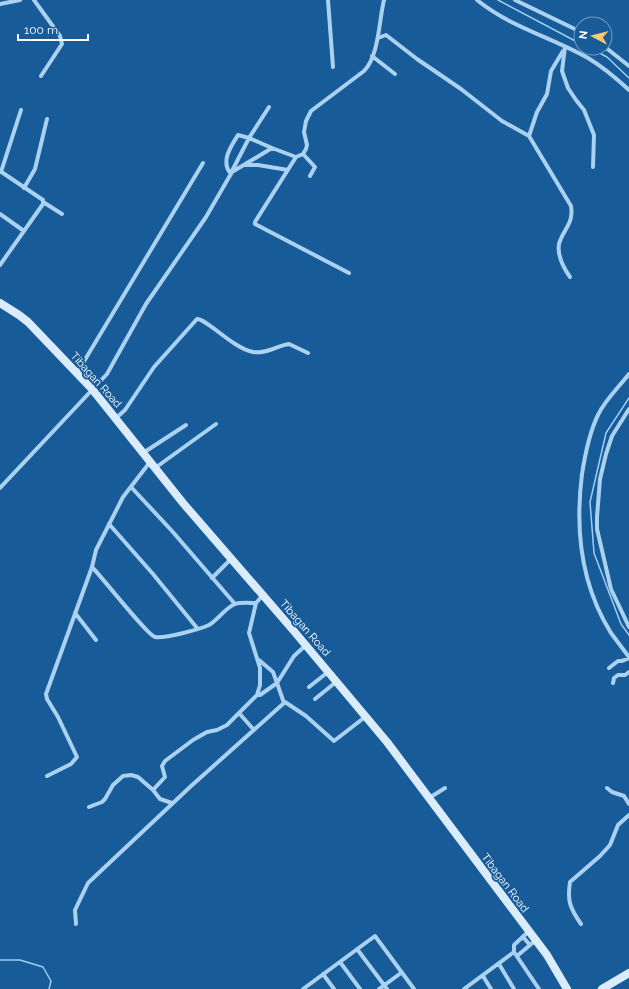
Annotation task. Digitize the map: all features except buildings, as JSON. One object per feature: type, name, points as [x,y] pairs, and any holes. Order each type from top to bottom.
[{"type":"main road","name":"Tibagan Road","points":[[0,303],[28,322],[92,389],[231,559],[337,682],[402,762],[429,798],[526,934],[554,966],[567,989]]},
{"type":"main road","points":[[602,989],[629,973]]},
{"type":"street","points":[[0,4],[20,0]]},
{"type":"street","points":[[34,0],[62,41],[62,44],[40,76]]},
{"type":"street","points":[[328,0],[333,67]]},
{"type":"street","points":[[349,273],[256,225],[255,222],[296,157],[303,154],[306,149],[307,145],[304,132],[306,121],[311,111],[364,71],[370,63],[378,38],[384,0]]},
{"type":"street","points":[[477,0],[508,21],[578,53],[600,66],[629,90]]},
{"type":"street","points":[[515,0],[573,28]]},
{"type":"street","points":[[378,38],[386,35],[502,121],[529,136],[570,206],[571,218],[559,245],[559,252],[563,267],[570,277]]},
{"type":"street","points":[[529,136],[537,112],[547,94],[551,71],[565,47]]},
{"type":"street","points":[[565,47],[562,71],[568,88],[584,110],[594,135],[593,167]]},
{"type":"street","points":[[613,53],[629,66]]},
{"type":"street","points":[[372,56],[396,74]]},
{"type":"street","points":[[0,488],[111,367],[124,341],[146,304],[206,217],[232,173],[249,138],[269,107]]},
{"type":"street","points":[[21,110],[1,172],[62,214]]},
{"type":"street","points":[[24,188],[35,169],[47,119]]},
{"type":"street","points":[[232,173],[226,168],[226,162],[237,136],[241,135],[296,157]]},
{"type":"street","points":[[232,173],[242,165],[272,148]]},
{"type":"street","points":[[303,154],[315,167],[310,176]]},
{"type":"street","points":[[77,373],[203,163]]},
{"type":"street","points":[[242,165],[258,164],[288,170]]},
{"type":"street","points":[[0,265],[43,202]]},
{"type":"street","points":[[0,214],[24,231]]},
{"type":"street","points":[[0,255],[5,258]]},
{"type":"street","points":[[116,418],[125,410],[154,367],[197,319],[203,320],[240,348],[249,351],[268,352],[289,344],[308,353]]},
{"type":"street","points":[[609,668],[616,662],[629,658],[611,632],[592,595],[586,578],[578,515],[583,467],[592,429],[598,415],[629,374]]},
{"type":"street","points":[[629,409],[612,436],[606,454],[600,479],[597,529],[611,589],[629,627]]},
{"type":"street","points":[[47,776],[71,764],[77,757],[46,696],[92,567],[96,550],[123,498],[131,486],[153,465],[216,424]]},
{"type":"street","points":[[143,453],[186,425]]},
{"type":"street","points":[[131,486],[235,604]]},
{"type":"street","points":[[109,524],[154,574],[197,628]]},
{"type":"street","points":[[212,578],[231,559]]},
{"type":"street","points":[[92,567],[153,637],[170,636],[211,624],[235,604],[256,603]]},
{"type":"street","points":[[257,695],[261,676],[260,668],[249,633],[250,623],[256,603],[263,595]]},
{"type":"street","points":[[75,613],[96,640]]},
{"type":"street","points":[[153,790],[165,777],[162,766],[165,761],[206,732],[217,730],[227,725],[257,695],[260,695],[277,683],[294,656],[306,645]]},
{"type":"street","points":[[257,658],[273,672],[284,703]]},
{"type":"street","points":[[310,687],[328,672]]},
{"type":"street","points":[[613,683],[614,678],[618,675],[625,675],[629,672]]},
{"type":"street","points":[[315,699],[337,682]]},
{"type":"street","points":[[284,703],[285,702],[306,716],[334,741],[365,717]]},
{"type":"street","points":[[76,924],[75,910],[88,883],[172,803],[284,703]]},
{"type":"street","points":[[239,712],[254,730]]},
{"type":"street","points":[[89,806],[104,801],[113,785],[125,775],[135,775],[153,790],[160,799],[172,803]]},
{"type":"street","points":[[429,798],[445,788]]},
{"type":"street","points":[[607,788],[612,792],[624,796],[629,804]]},
{"type":"street","points":[[581,924],[571,909],[568,901],[570,882],[600,856],[610,845],[618,825],[629,815]]},
{"type":"street","points":[[526,934],[514,945],[516,954],[538,989]]},
{"type":"street","points":[[306,988],[375,936],[414,989]]},
{"type":"street","points":[[465,989],[499,964],[533,943]]},
{"type":"street","points":[[357,949],[386,987]]},
{"type":"street","points":[[340,962],[360,989]]},
{"type":"street","points":[[499,964],[514,989]]},
{"type":"street","points":[[380,989],[386,987],[401,973]]},
{"type":"street","points":[[323,974],[334,989]]},
{"type":"street","points":[[483,976],[491,989]]},
{"type":"waterway","points":[[498,0],[573,40]]},
{"type":"waterway","points":[[605,56],[629,78]]},
{"type":"waterway","points":[[629,398],[606,433],[590,502],[594,553],[621,624],[629,635]]},
{"type":"waterway","points":[[0,960],[20,960],[43,967],[51,981],[49,989]]}]
